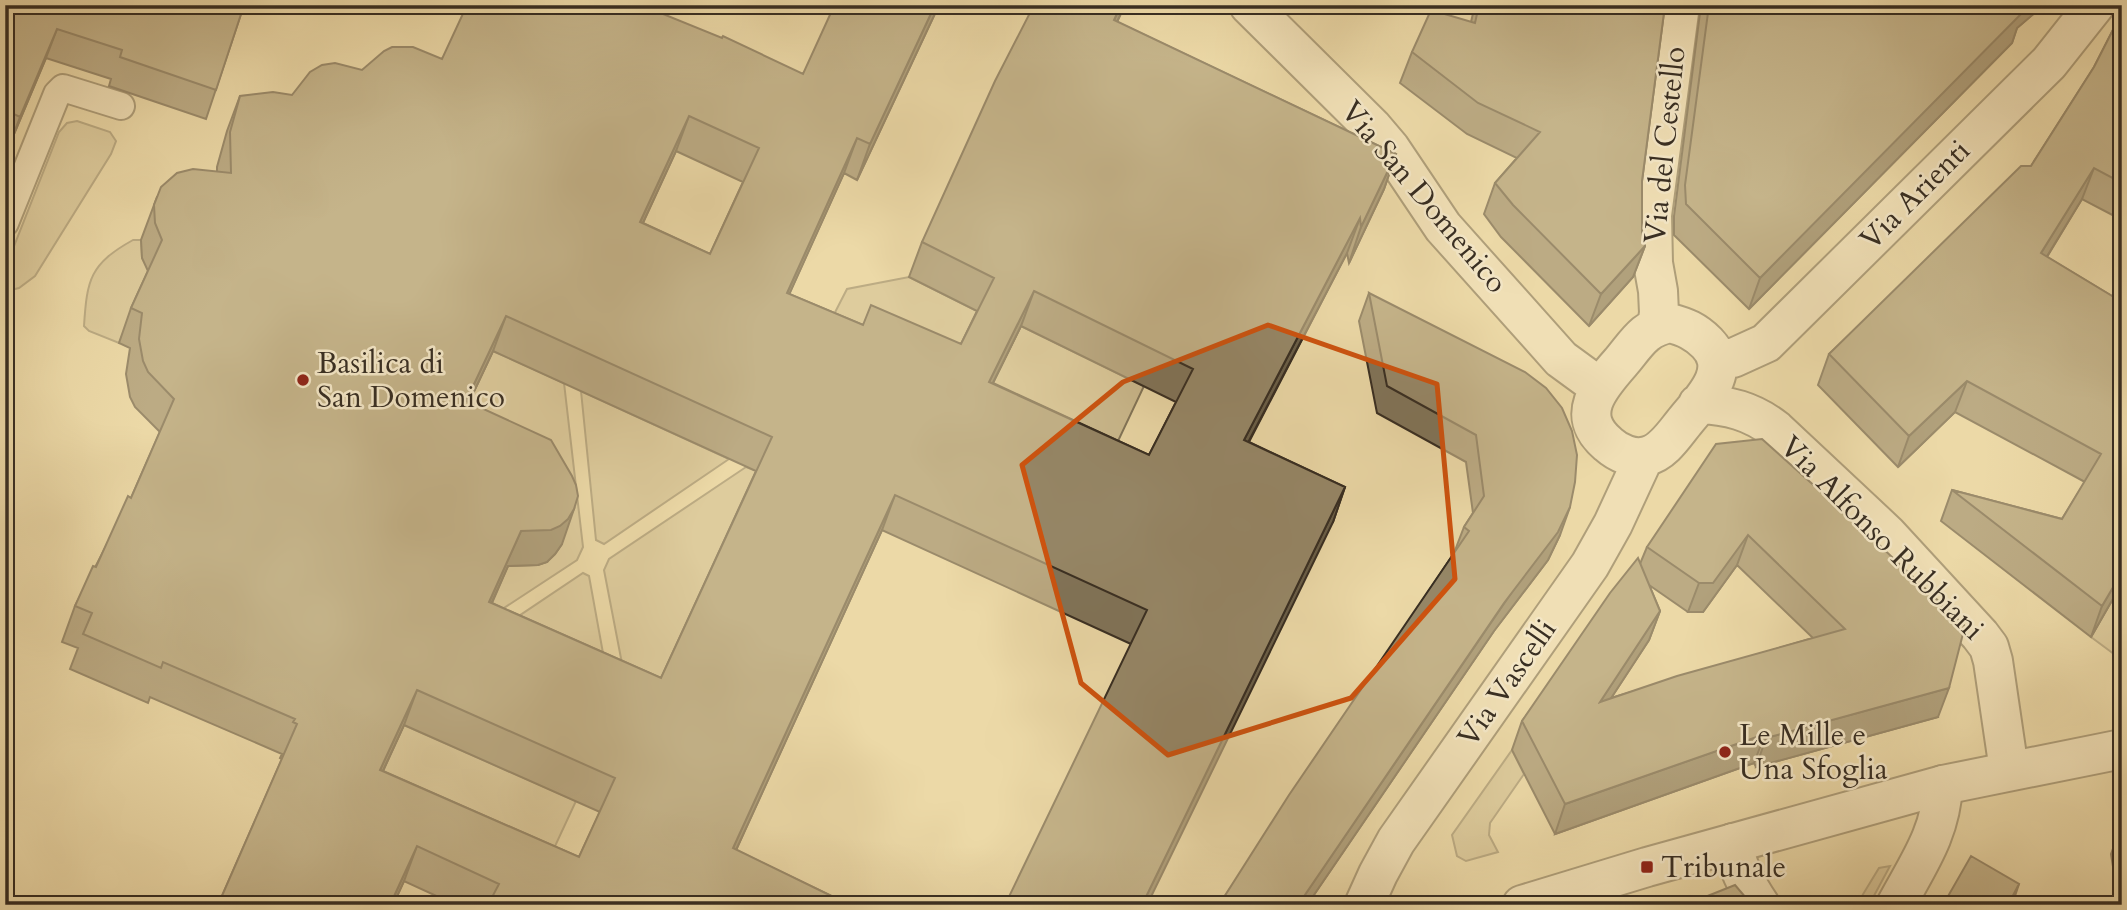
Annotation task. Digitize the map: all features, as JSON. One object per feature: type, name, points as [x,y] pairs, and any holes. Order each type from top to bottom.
[{"type":"street","name":"Via San Domenico","points":[[1249,5],[1373,128],[1390,148],[1443,227],[1561,359],[1600,385]]},
{"type":"street","name":"Via del Cestello","points":[[1657,326],[1658,291],[1653,263],[1652,215],[1680,5]]},
{"type":"street","name":"Via Arienti","points":[[1717,358],[1733,358],[1766,343],[2049,63],[2095,5]]},
{"type":"street","points":[[1670,323],[1698,334],[1717,358],[1717,375],[1710,390],[1665,446],[1643,457],[1631,456],[1616,451],[1594,428],[1594,402],[1600,385],[1644,333],[1657,326],[1670,323]]},
{"type":"street","name":"Via Alfonso Rubbiani","points":[[1698,404],[1730,407],[1762,419],[1887,534],[1980,635],[1989,647],[1993,660],[2009,770]]},
{"type":"street","name":"Via Vascelli","points":[[1364,905],[1396,841],[1590,565],[1613,524],[1643,457]]},
{"type":"street","points":[[1522,905],[1943,785],[2122,749]]},
{"type":"street","points":[[1896,905],[1934,834],[1940,818],[1943,785]]},
{"type":"street","points":[[1733,843],[1741,874],[1760,905]]},
{"type":"lane","points":[[5,223],[57,94],[64,88],[121,106]]},
{"type":"highlighted area","points":[[1268,325],[1437,384],[1455,579],[1351,698],[1168,755],[1081,683],[1022,465],[1123,382]]},
{"type":"shaded area","points":[[77,121],[110,132],[116,141],[111,154],[35,276],[19,288],[7,291],[5,269],[59,132],[67,123]]},
{"type":"shaded area","points":[[133,240],[141,240],[142,258],[150,272],[119,343],[89,331],[84,326],[87,296],[89,284],[99,265]]},
{"type":"shaded area","points":[[909,277],[981,313],[948,380],[828,326],[847,289]]},
{"type":"shaded area","points":[[1021,326],[1144,386],[1102,475],[976,417]]},
{"type":"shaded area","points":[[493,351],[564,383],[583,547],[577,560],[466,633],[511,561],[529,565],[547,562],[451,440]]},
{"type":"shaded area","points":[[581,391],[729,459],[604,544],[596,540]]},
{"type":"shaded area","points":[[746,467],[759,472],[648,713],[630,705],[604,570],[609,559]]},
{"type":"shaded area","points":[[583,573],[589,576],[611,697],[483,640]]},
{"type":"shaded area","points":[[2122,583],[2122,660],[2091,637]]},
{"type":"shaded area","points":[[404,725],[576,801],[550,857],[379,780]]},
{"type":"shaded area","points":[[1512,750],[1524,774],[1490,823],[1489,835],[1498,852],[1466,861],[1457,856],[1452,835]]},
{"type":"shaded area","points":[[1890,866],[1869,905],[1853,905],[1862,896],[1879,868]]},
{"type":"building","points":[[5,5],[244,5],[216,90],[120,57],[122,50],[57,29],[20,117],[5,110]]},
{"type":"building","points":[[467,5],[641,5],[722,38],[723,36],[803,74],[834,6],[843,11],[846,5],[935,5],[870,144],[857,138],[787,293],[863,325],[871,305],[961,344],[994,278],[922,242],[995,81],[1034,5],[1121,5],[1114,20],[1396,154],[1361,227],[1360,218],[1244,440],[1345,487],[1142,905],[1005,905],[1147,610],[895,495],[733,848],[850,905],[488,905],[499,884],[417,846],[390,905],[218,905],[297,724],[293,722],[295,719],[163,662],[161,668],[83,634],[92,613],[75,606],[128,496],[131,498],[174,399],[148,372],[139,339],[142,313],[131,308],[162,240],[155,223],[154,205],[161,187],[177,173],[193,169],[231,173],[230,132],[240,96],[273,92],[292,95],[310,72],[322,65],[335,63],[362,70],[392,47],[413,47],[442,59]],"holes":[[[689,116],[759,148],[710,254],[640,222]],[[1034,291],[1193,369],[1149,455],[989,382]],[[506,316],[772,437],[661,678],[489,602],[521,531],[551,530],[560,526],[568,519],[578,496],[572,476],[551,440],[466,401]],[[417,690],[615,778],[579,857],[380,770]]]},
{"type":"building","points":[[1479,5],[1665,5],[1642,181],[1642,232],[1645,246],[1601,294],[1513,205],[1495,183],[1540,132],[1478,103],[1412,52],[1431,10],[1475,23]]},
{"type":"building","points":[[1709,5],[2018,5],[2016,6],[2023,12],[1760,278],[1686,204],[1685,185]]},
{"type":"building","points":[[2122,11],[2122,183],[2094,168],[2041,253],[2122,302],[2122,572],[2102,606],[1952,490],[2062,519],[2101,454],[1967,381],[1909,436],[1829,354],[2021,166],[2031,166],[2094,67]]},
{"type":"building","points":[[1369,293],[1525,372],[1546,388],[1562,408],[1572,431],[1577,455],[1570,507],[1558,532],[1504,603],[1298,905],[1219,905],[1289,795],[1469,531],[1464,527],[1484,496],[1476,435],[1387,386]]},
{"type":"building","points":[[1762,439],[1965,626],[1949,688],[1766,738],[1765,734],[1565,804],[1522,721],[1610,593],[1638,558],[1660,611],[1600,702],[1677,676],[1845,629],[1748,535],[1713,583],[1699,583],[1647,547],[1716,444]]},
{"type":"building","points":[[1971,856],[2019,884],[2008,905],[1943,905]]},
{"type":"building","points":[[1735,885],[1752,905],[1685,905]]},
{"type":"place","name":"Basilica di San Domenico","points":[[303,380]]},
{"type":"place","name":"Le Mille e Una Sfoglia","points":[[1725,752]]},
{"type":"place","name":"Tribunale","points":[[1647,867]]}]
